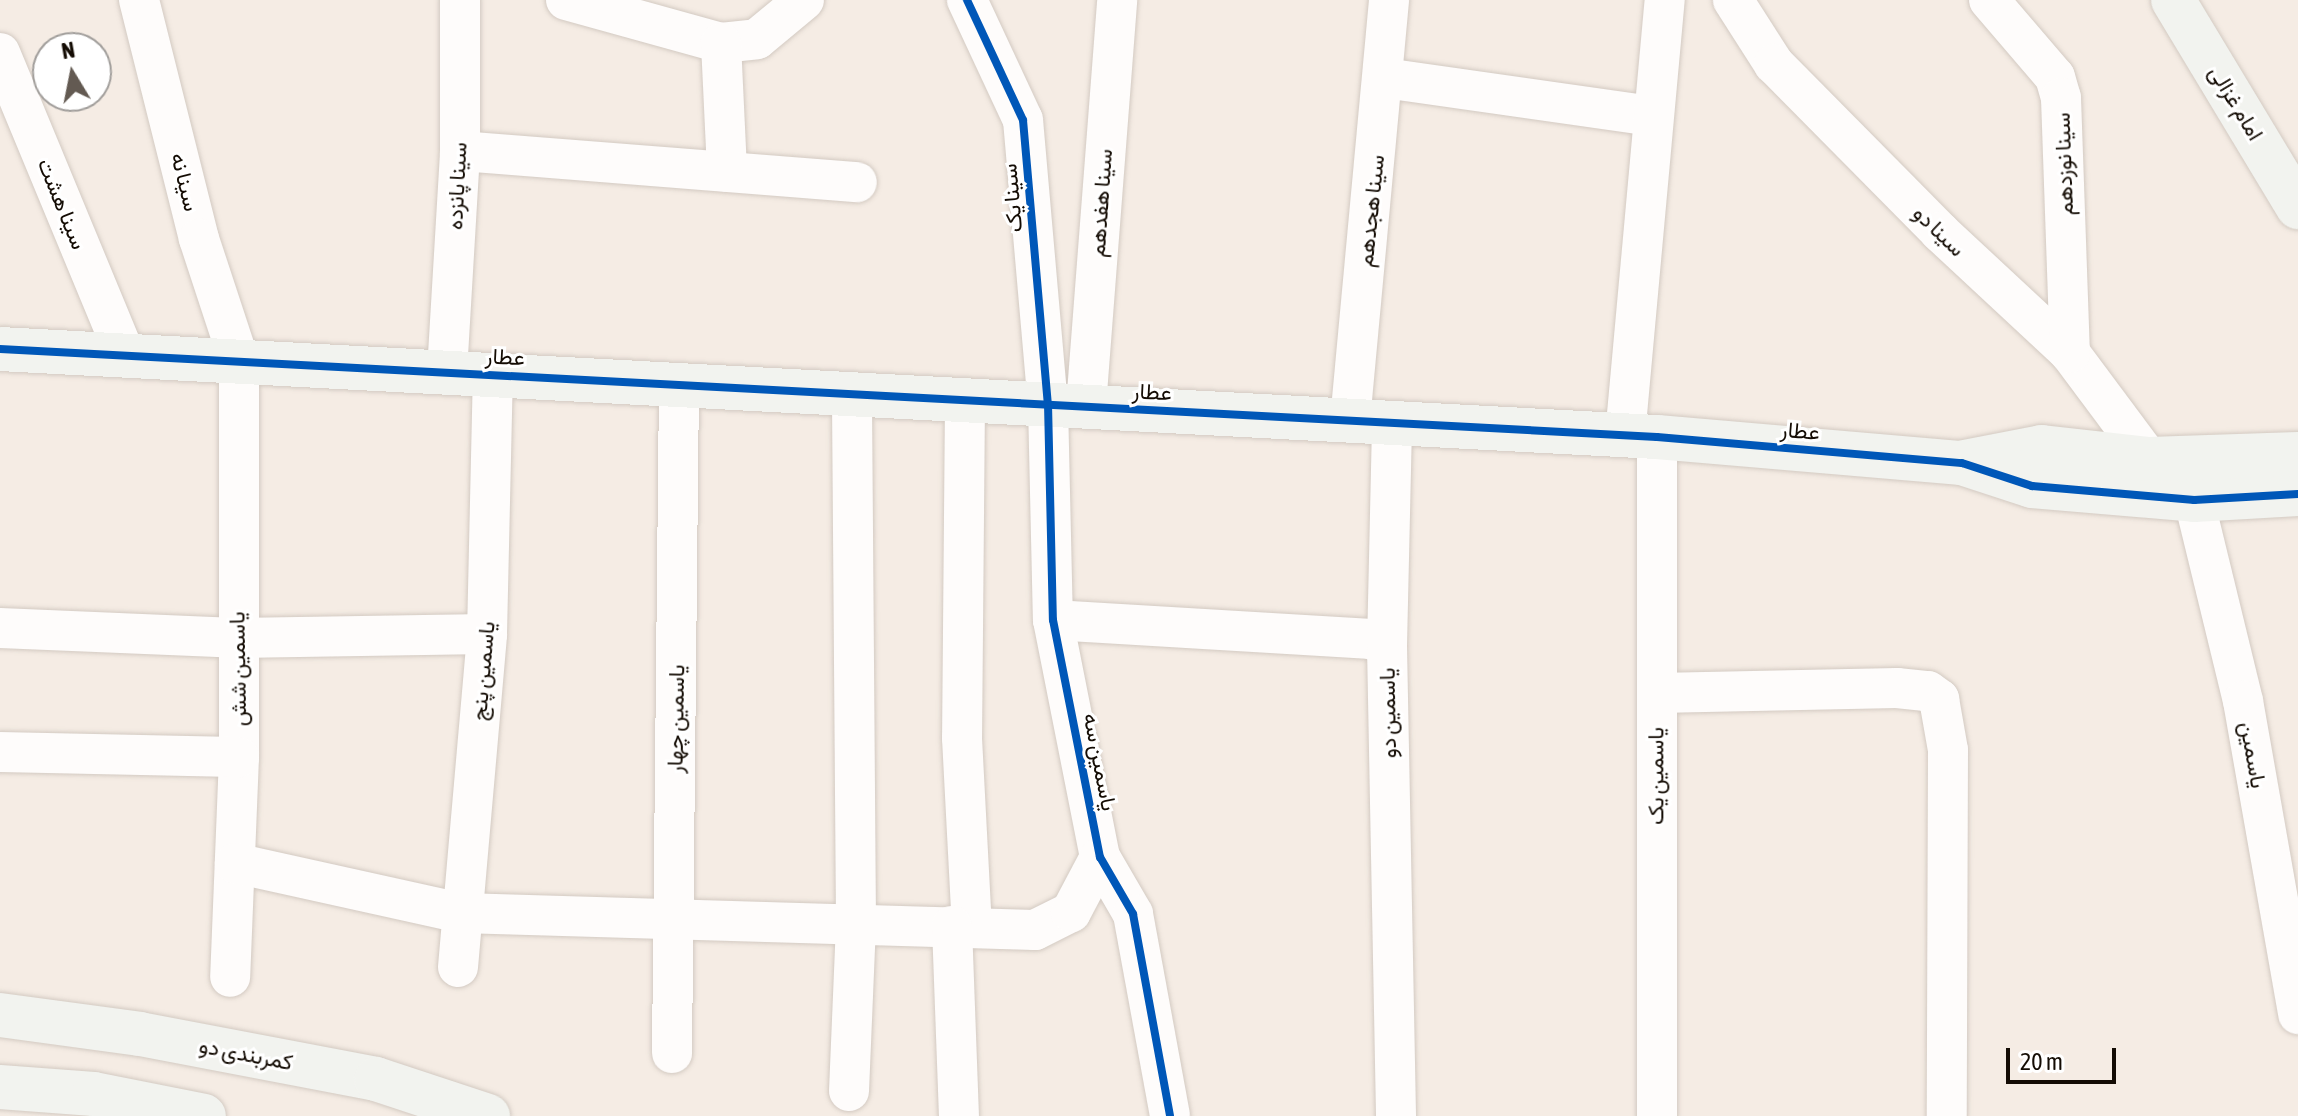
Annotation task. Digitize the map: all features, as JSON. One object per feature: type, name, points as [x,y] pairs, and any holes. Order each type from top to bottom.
[{"type":"street","name":"سینا نه","points":[[139,0],[199,239],[239,361]]},
{"type":"street","name":"سینا پانزده","points":[[447,372],[460,151],[460,0]]},
{"type":"street","points":[[566,0],[624,7],[721,43],[757,39],[804,0]]},
{"type":"street","name":"سینا یک","points":[[967,0],[1023,120],[1067,405]]},
{"type":"street","name":"سینا هفدهم","points":[[1067,405],[1117,0]]},
{"type":"street","name":"سینا هجدهم","points":[[1387,646],[1371,421],[1389,0]]},
{"type":"street","name":"یاسمین یک","points":[[1657,1116],[1657,693],[1641,436],[1651,116],[1665,0]]},
{"type":"street","name":"سینا دو","points":[[1733,0],[1774,64],[1940,232],[2070,353],[2149,459]]},
{"type":"street","name":"سینا نوزدهم","points":[[1989,0],[2055,77],[2061,98],[2070,353]]},
{"type":"street","name":"امام غزالی","points":[[2173,0],[2298,207]]},
{"type":"street","points":[[721,43],[727,172]]},
{"type":"street","name":"سینا هشت","points":[[0,53],[125,355]]},
{"type":"street","points":[[1385,78],[1651,116]]},
{"type":"street","points":[[460,151],[857,182]]},
{"type":"street","name":"عطار","points":[[0,349],[1641,436],[1962,463],[2032,486],[2194,500],[2296,485]]},
{"type":"street","name":"یاسمین شش","points":[[230,977],[239,757],[236,638],[239,361]]},
{"type":"street","name":"یاسمین پنج","points":[[458,967],[487,634],[493,375]]},
{"type":"street","name":"یاسمین چهار","points":[[672,1053],[679,384]]},
{"type":"street","points":[[849,1091],[856,922],[852,396]]},
{"type":"street","points":[[959,1116],[965,401]]},
{"type":"street","name":"یاسمین سه","points":[[1067,405],[1053,620],[1100,857],[1133,914],[1170,1116]]},
{"type":"street","name":"عطار","points":[[1962,463],[2042,447],[2149,459],[2296,485]]},
{"type":"street","name":"یاسمین","points":[[2194,500],[2243,701],[2298,1014]]},
{"type":"street","name":"یاسمین دو","points":[[1053,620],[1371,639],[1387,646],[1396,1116]]},
{"type":"street","points":[[0,628],[236,638],[487,634]]},
{"type":"street","points":[[1657,693],[1906,688],[1928,691],[1939,699],[1948,750],[1947,1116]]},
{"type":"street","points":[[0,752],[239,757]]},
{"type":"street","points":[[235,863],[461,913],[856,922],[1035,930],[1071,912],[1100,857]]},
{"type":"street","name":"کمربندی دو","points":[[0,1015],[140,1034],[376,1079],[488,1116]]},
{"type":"street","points":[[0,1087],[94,1094],[204,1116]]},
{"type":"cycle path","points":[[967,0],[1023,120],[1048,404],[1053,620],[1100,857],[1133,914],[1170,1116]]},
{"type":"cycle path","points":[[0,349],[1657,437],[1962,463],[2032,486],[2194,500],[2298,494]]}]
